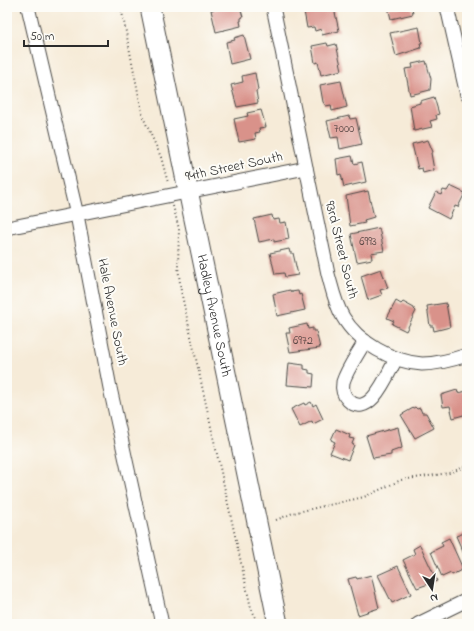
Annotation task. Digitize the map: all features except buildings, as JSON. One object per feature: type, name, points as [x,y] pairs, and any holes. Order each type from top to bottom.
[{"type":"street","name":"Hale Avenue South","points":[[28,7],[77,215],[110,388],[162,624]]},
{"type":"street","name":"Hadley Avenue South","points":[[150,7],[278,624]]},
{"type":"street","name":"94th Street South","points":[[7,228],[188,193],[306,168],[273,7]]},
{"type":"street","points":[[447,7],[467,95]]},
{"type":"street","name":"93rd Street South","points":[[306,168],[328,274],[337,305],[343,318],[365,341],[396,359],[421,364],[430,364],[467,356]]},
{"type":"street","points":[[365,341],[344,381],[342,390],[348,400],[358,405],[367,404],[375,397],[396,359]]},
{"type":"street","points":[[418,624],[467,600]]},
{"type":"path","points":[[122,7],[143,117],[161,157],[169,186]]},
{"type":"path","points":[[173,206],[179,229],[178,267],[181,291],[251,608],[258,624]]},
{"type":"path","points":[[276,520],[293,513],[364,497],[401,480],[449,473],[467,466]]}]
